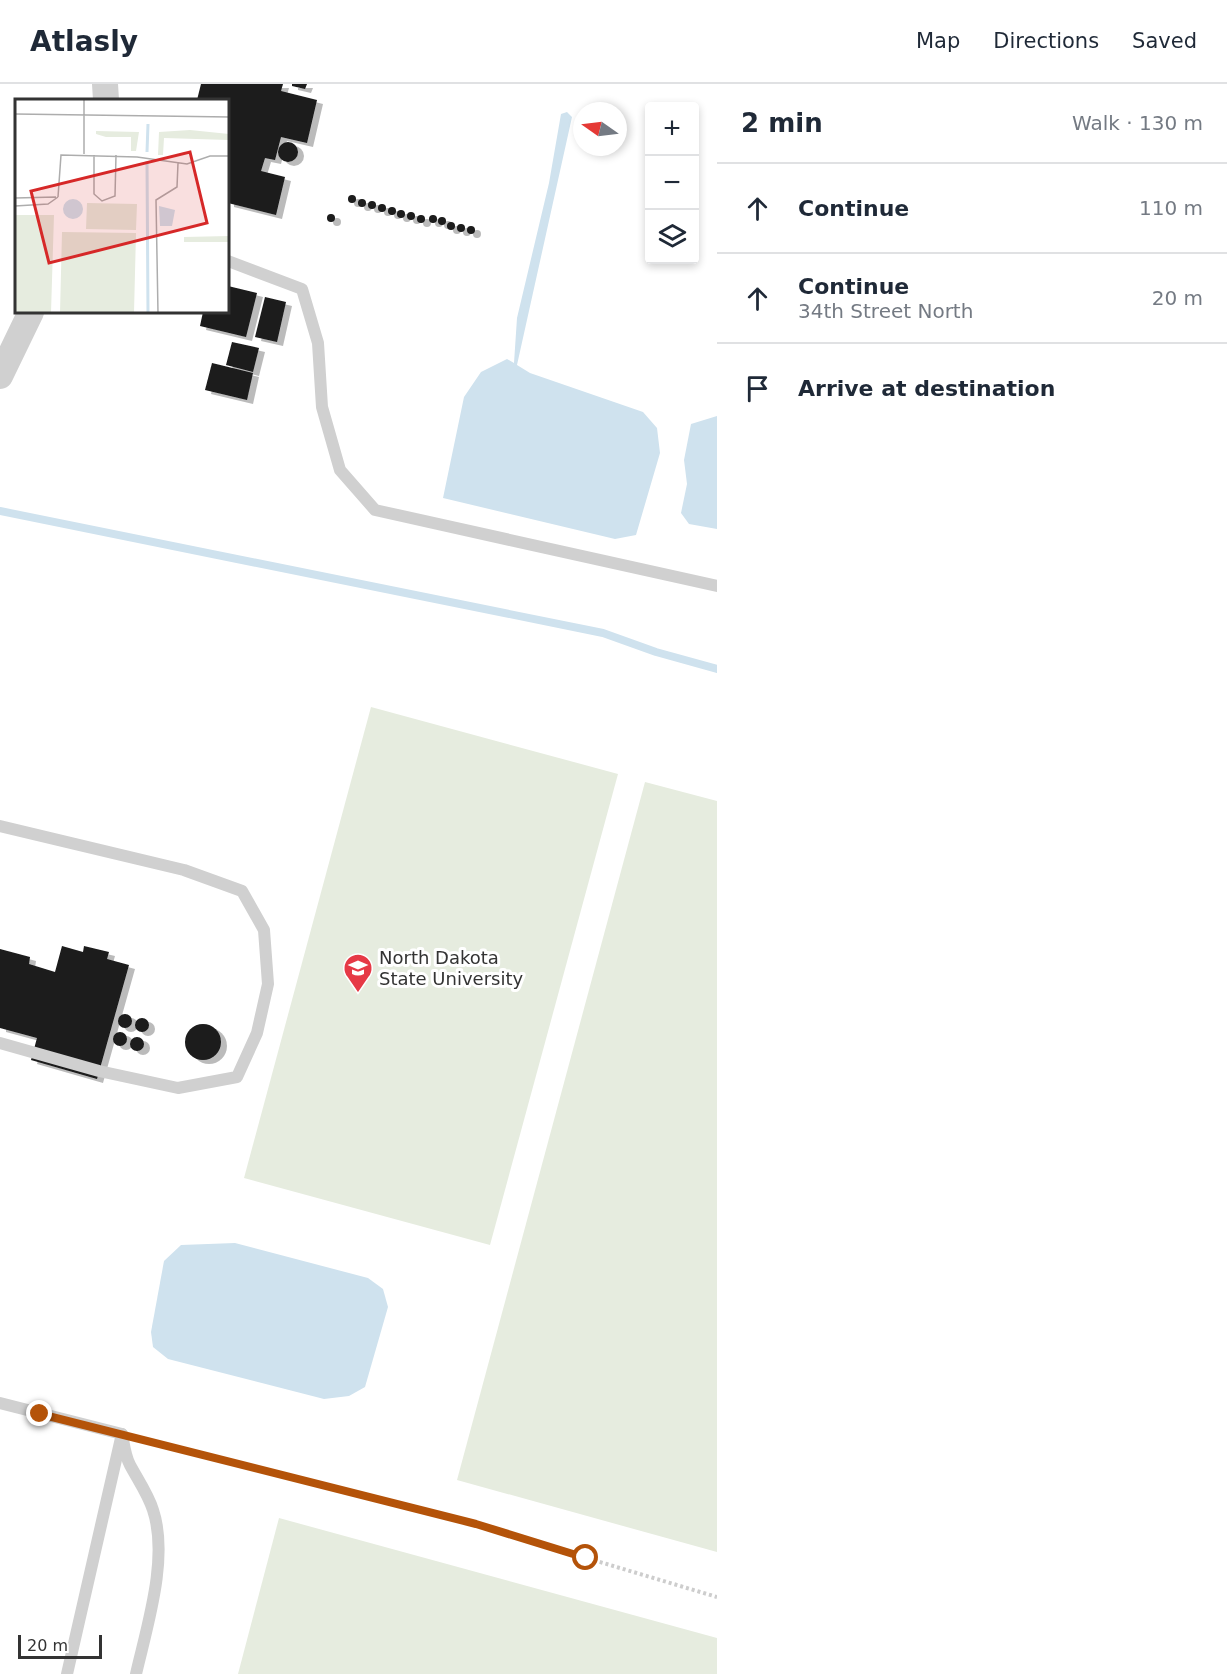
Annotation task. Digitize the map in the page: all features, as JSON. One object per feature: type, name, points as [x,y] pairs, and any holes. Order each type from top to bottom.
[{"type":"street","points":[[105,84],[106,99]]},
{"type":"street","points":[[0,376],[30,314]]},
{"type":"lane","points":[[230,262],[302,289],[318,343],[322,407],[340,470],[375,510],[717,586]]},
{"type":"lane","points":[[0,826],[184,870],[242,891],[264,930],[268,984],[257,1033],[237,1077],[178,1088],[99,1071],[0,1043]]},
{"type":"lane","points":[[0,1403],[122,1434]]},
{"type":"lane","points":[[67,1674],[122,1434]]},
{"type":"lane","points":[[122,1434],[129,1464],[140,1479],[154,1511],[160,1543],[156,1579],[136,1674]]},
{"type":"path","points":[[122,1434],[476,1524],[717,1597]]},
{"type":"shaded area","points":[[371,707],[618,774],[490,1245],[244,1178]]},
{"type":"shaded area","points":[[645,782],[717,801],[717,1552],[457,1480]]},
{"type":"shaded area","points":[[279,1518],[717,1638],[717,1674],[238,1674]]},
{"type":"water","points":[[567,112],[572,117],[517,365],[530,373],[643,412],[657,428],[660,453],[636,535],[615,539],[443,498],[464,397],[481,372],[507,359],[514,363],[517,318],[549,183],[561,114]]},
{"type":"water","points":[[717,416],[717,529],[689,524],[681,513],[687,484],[684,460],[691,424]]},
{"type":"water","points":[[235,1243],[368,1278],[383,1289],[388,1307],[365,1387],[349,1396],[324,1399],[168,1359],[153,1347],[151,1332],[164,1261],[181,1245]]},
{"type":"building","points":[[201,84],[283,84],[281,91],[317,100],[307,143],[281,137],[275,160],[265,158],[261,171],[285,177],[276,215],[230,204],[230,99],[197,99]]},
{"type":"building","points":[[292,84],[307,84],[305,89],[292,86]]},
{"type":"building","points":[[288,142],[295,145],[298,152],[295,159],[288,162],[281,159],[278,152],[281,145]]},
{"type":"building","points":[[352,195],[356,199],[352,203],[348,199]]},
{"type":"building","points":[[362,199],[366,203],[362,207],[358,203]]},
{"type":"building","points":[[372,201],[376,205],[372,209],[368,205]]},
{"type":"building","points":[[382,204],[386,208],[382,212],[378,208]]},
{"type":"building","points":[[392,207],[396,211],[392,215],[388,211]]},
{"type":"building","points":[[401,210],[405,214],[401,218],[397,214]]},
{"type":"building","points":[[411,212],[415,216],[411,220],[407,216]]},
{"type":"building","points":[[331,214],[335,218],[331,222],[327,218]]},
{"type":"building","points":[[421,215],[425,219],[421,223],[417,219]]},
{"type":"building","points":[[433,215],[437,219],[433,223],[429,219]]},
{"type":"building","points":[[442,217],[446,221],[442,225],[438,221]]},
{"type":"building","points":[[451,222],[455,226],[451,230],[447,226]]},
{"type":"building","points":[[461,224],[465,228],[461,232],[457,228]]},
{"type":"building","points":[[471,226],[475,230],[471,234],[467,230]]},
{"type":"building","points":[[230,286],[257,293],[246,337],[200,326],[203,314],[230,314]]},
{"type":"building","points":[[265,297],[286,302],[277,342],[255,337]]},
{"type":"building","points":[[232,342],[259,348],[253,372],[226,365]]},
{"type":"building","points":[[212,363],[253,373],[247,400],[205,390]]},
{"type":"building","points":[[62,946],[83,952],[84,946],[109,952],[107,959],[129,965],[97,1079],[31,1060],[37,1038],[0,1028],[0,949],[30,957],[29,964],[55,972]]},
{"type":"building","points":[[125,1014],[130,1016],[132,1021],[130,1026],[125,1028],[120,1026],[118,1021],[120,1016]]},
{"type":"building","points":[[142,1018],[147,1020],[149,1025],[147,1030],[142,1032],[137,1030],[135,1025],[137,1020]]},
{"type":"building","points":[[203,1024],[216,1029],[221,1042],[216,1055],[203,1060],[190,1055],[185,1042],[190,1029]]},
{"type":"building","points":[[120,1032],[125,1034],[127,1039],[125,1044],[120,1046],[115,1044],[113,1039],[115,1034]]},
{"type":"building","points":[[137,1037],[142,1039],[144,1044],[142,1049],[137,1051],[132,1049],[130,1044],[132,1039]]},
{"type":"waterway","points":[[0,511],[603,633],[656,652],[717,669]]},
{"type":"place","name":"North Dakota State University","points":[[358,994]]},
{"type":"route","points":[[40,1414],[476,1524],[586,1558]]}]
